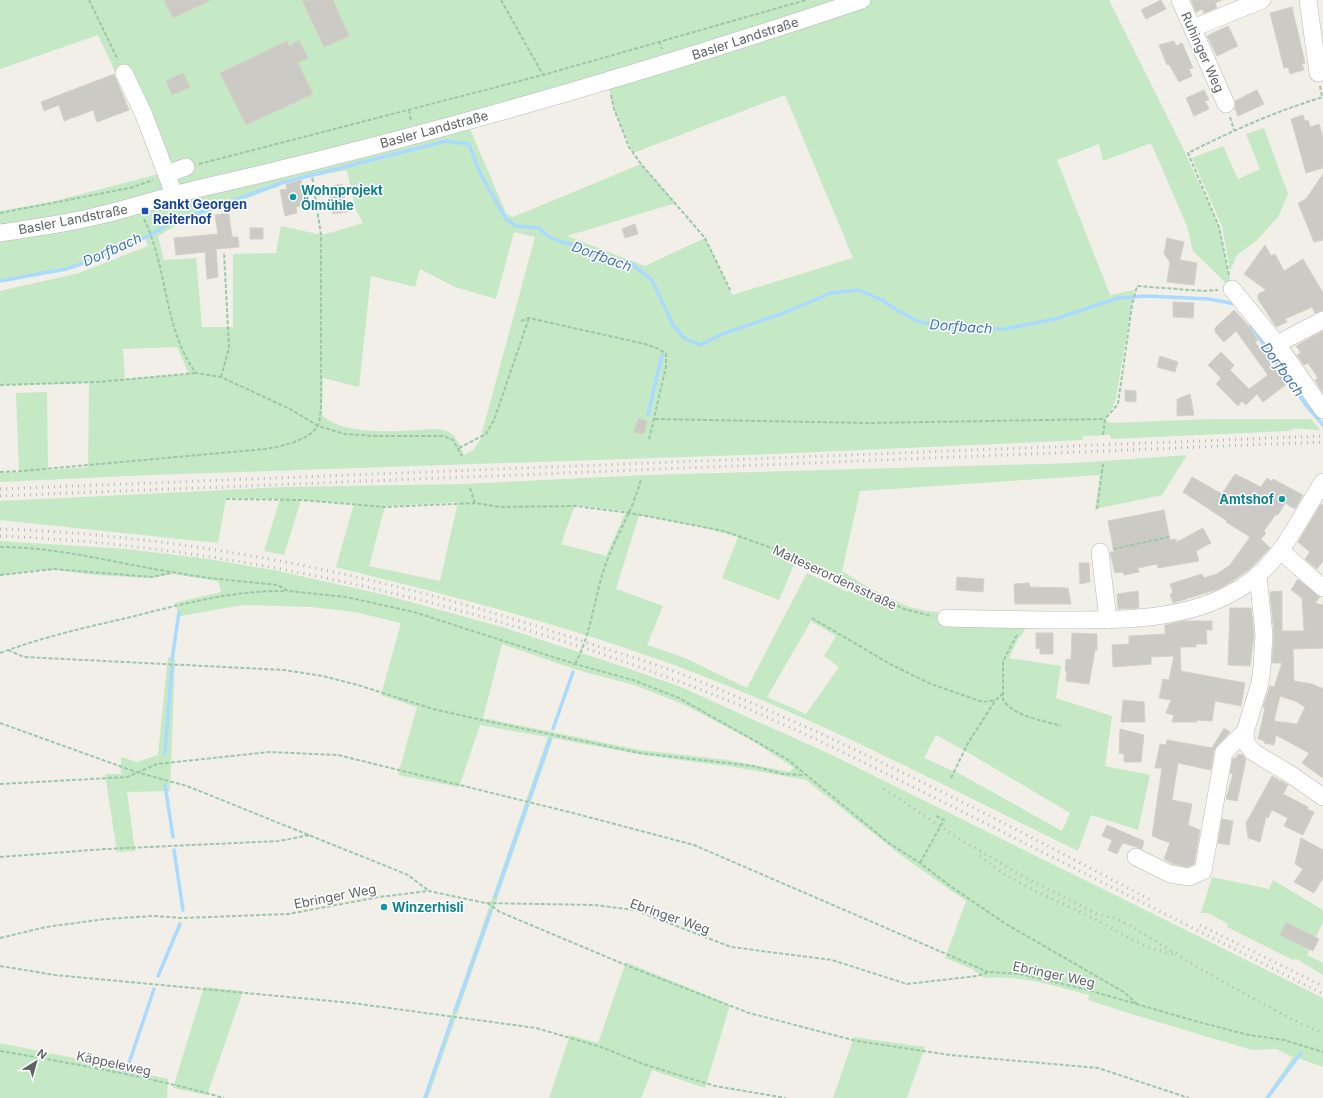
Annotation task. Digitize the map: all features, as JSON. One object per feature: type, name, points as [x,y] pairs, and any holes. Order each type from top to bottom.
[{"type":"street","name":"Basler Landstraße","points":[[0,233],[96,216],[174,194],[309,164],[607,82],[747,39],[862,0]]},
{"type":"street","name":"Ruhinger Weg","points":[[1180,0],[1226,104]]},
{"type":"street","points":[[1193,28],[1262,0]]},
{"type":"street","points":[[1308,0],[1318,73]]},
{"type":"street","points":[[124,73],[144,115],[174,194]]},
{"type":"street","points":[[167,174],[186,167]]},
{"type":"street","points":[[1232,289],[1277,344],[1323,410]]},
{"type":"street","points":[[1277,344],[1323,320]]},
{"type":"street","points":[[946,618],[1108,620],[1163,615],[1201,606],[1241,588],[1258,575],[1281,551],[1323,482]]},
{"type":"street","points":[[1281,551],[1323,588]]},
{"type":"street","points":[[1100,552],[1108,620]]},
{"type":"street","points":[[1258,575],[1264,635],[1262,668],[1260,683],[1245,732],[1246,743],[1253,752],[1290,774],[1323,797]]},
{"type":"street","points":[[1136,857],[1170,874],[1189,877],[1204,870],[1224,752],[1245,732]]},
{"type":"path","points":[[89,0],[124,73]]},
{"type":"path","points":[[501,0],[543,75]]},
{"type":"path","points":[[186,167],[543,75],[806,0]]},
{"type":"path","points":[[607,82],[614,109],[629,147],[641,164],[705,238],[731,292]]},
{"type":"path","points":[[1103,435],[1105,419],[1118,404],[1132,305],[1137,286],[1203,291],[1232,289],[1219,227],[1188,153],[1241,127],[1289,108],[1323,97]]},
{"type":"path","points":[[0,214],[130,188],[167,174]]},
{"type":"path","points":[[0,472],[265,449],[284,446],[306,436],[318,426],[321,409],[322,235],[312,178]]},
{"type":"path","points":[[148,227],[181,347],[196,373]]},
{"type":"path","points":[[221,377],[229,348],[224,252]]},
{"type":"path","points":[[458,448],[486,434],[494,420],[529,318]]},
{"type":"path","points":[[521,321],[529,318],[659,348],[666,354],[666,366],[649,440]]},
{"type":"path","points":[[0,385],[98,382],[196,373],[221,377],[290,409],[318,426],[345,434],[377,436],[443,436],[453,440],[462,456]]},
{"type":"path","points":[[655,419],[868,423],[1105,419]]},
{"type":"path","points":[[1097,509],[1103,464]]},
{"type":"path","points":[[575,664],[587,634],[608,559],[630,513],[641,479]]},
{"type":"path","points":[[470,488],[476,502]]},
{"type":"path","name":"Malteserordensstraße","points":[[226,499],[301,500],[385,508],[476,502],[500,507],[576,506],[630,513],[693,524],[753,540],[797,556],[904,609],[920,614],[946,618]]},
{"type":"path","points":[[1100,552],[1169,537]]},
{"type":"path","points":[[0,547],[27,548],[97,557],[171,572],[278,585],[288,591]]},
{"type":"path","points":[[0,575],[54,569],[152,577],[171,572]]},
{"type":"path","points":[[0,653],[48,637],[225,596],[288,591],[346,597],[414,612],[575,664],[633,680],[679,698],[787,758],[805,775],[889,843],[920,863],[953,888],[1006,924],[1124,992],[1138,1004]]},
{"type":"path","points":[[812,618],[890,664],[931,684],[983,702],[996,700]]},
{"type":"path","points":[[1029,620],[1016,636],[1003,661],[1003,700],[1011,709],[1061,726]]},
{"type":"path","points":[[8,650],[24,657],[227,666],[284,670],[310,674],[358,685],[433,709],[497,724],[640,753],[752,766],[784,774],[805,775]]},
{"type":"path","points":[[951,778],[968,743],[996,700],[1002,694]]},
{"type":"path","points":[[0,723],[136,772],[187,786],[408,875],[429,891]]},
{"type":"path","points":[[0,784],[127,777],[157,764],[269,752],[338,755],[694,845],[989,972]]},
{"type":"path","points":[[920,863],[944,820],[934,815]]},
{"type":"path","points":[[0,857],[104,849],[278,841],[311,835]]},
{"type":"path","name":"Ebringer Weg","points":[[0,938],[46,927],[105,919],[154,916],[183,918],[288,914],[380,897],[429,891],[486,903],[595,905],[635,910],[731,947],[832,960],[908,984],[977,976],[989,972],[1020,974],[1088,990],[1249,1035],[1284,1040],[1323,1052]]},
{"type":"path","points":[[486,903],[500,912],[626,965],[749,1013],[857,1041],[950,1055],[1098,1068],[1189,1098]]},
{"type":"path","points":[[0,966],[55,975],[352,1004],[536,1028],[601,1047],[714,1086],[786,1098]]},
{"type":"path","name":"Käppeleweg","points":[[0,1051],[84,1065],[198,1090],[224,1098]]},
{"type":"green space","points":[[0,0],[1109,0],[1182,146],[1219,227],[1232,289],[1193,251],[1187,226],[1151,143],[1103,161],[1099,144],[1057,160],[1110,295],[1134,290],[1116,398],[1113,407],[1105,419],[1110,423],[1212,419],[1311,419],[1320,430],[1298,428],[1288,431],[1111,439],[1110,435],[1084,436],[1082,440],[771,454],[149,475],[0,482],[0,473],[19,472],[16,393],[47,392],[48,470],[88,467],[89,383],[0,385],[0,291],[79,273],[148,246],[145,237],[66,269],[0,281],[0,211],[51,202],[159,174],[161,170],[98,35],[0,69]],"holes":[[[609,89],[614,109],[633,153],[785,95],[853,258],[732,295],[705,238],[645,266],[567,236],[676,203],[641,164],[513,217],[506,213],[469,127]],[[347,170],[355,208],[363,223],[322,235],[281,226],[276,253],[233,254],[233,327],[202,327],[196,258],[164,260],[158,236],[180,223],[280,186],[281,183]],[[514,232],[535,237],[480,440],[473,450],[464,455],[456,438],[447,431],[439,429],[392,431],[352,429],[340,426],[322,415],[323,378],[359,387],[371,276],[415,287],[420,269],[455,287],[496,299]],[[177,347],[189,374],[125,379],[123,349]]]},
{"type":"green space","points":[[1264,128],[1288,194],[1278,217],[1256,241],[1237,255],[1230,271],[1222,226],[1192,158],[1223,146],[1238,179],[1260,169],[1246,134]]},
{"type":"green space","points":[[1187,455],[1162,495],[1095,509],[1100,475],[860,491],[842,571],[871,589],[909,607],[927,611],[1030,623],[1018,639],[1009,658],[1061,666],[1056,698],[1112,716],[1105,766],[1150,775],[1138,830],[1091,815],[1078,851],[833,731],[682,668],[554,625],[336,567],[354,504],[301,500],[284,555],[264,551],[280,499],[226,498],[218,543],[0,520],[0,501],[285,487],[462,484],[645,475],[1076,463]],"holes":[[[458,502],[440,581],[369,566],[385,506]],[[575,505],[626,511],[606,556],[561,544]],[[639,515],[693,525],[738,537],[722,578],[779,600],[797,557],[840,576],[840,579],[850,587],[848,592],[807,573],[747,688],[685,658],[647,645],[663,606],[616,589]],[[811,621],[836,636],[824,656],[839,667],[806,714],[767,697]],[[936,735],[1070,813],[1062,831],[962,775],[924,758]]]},
{"type":"green space","points":[[0,541],[126,549],[209,559],[278,571],[381,594],[502,627],[681,687],[832,755],[1323,998],[1323,1067],[1298,1058],[1269,1098],[1265,1098],[1293,1057],[1276,1049],[1252,1050],[1138,1016],[1088,1000],[1089,995],[1063,988],[1012,978],[985,978],[972,969],[945,958],[966,901],[902,856],[806,780],[734,767],[643,755],[553,738],[428,1098],[423,1098],[548,737],[480,725],[459,787],[398,775],[417,707],[381,695],[401,623],[355,612],[311,607],[243,605],[180,616],[174,603],[221,592],[218,581],[173,574],[151,578],[95,575],[56,570],[38,570],[0,576]],"holes":[[[502,644],[574,669],[634,685],[685,705],[753,741],[794,768],[790,772],[728,760],[640,750],[483,718]]]},
{"type":"green space","points":[[168,657],[175,659],[170,791],[127,792],[135,851],[117,852],[105,774],[121,774],[121,757],[137,762],[158,755]]},
{"type":"green space","points":[[1212,877],[1269,889],[1273,880],[1323,910],[1323,922],[1307,955],[1323,963],[1323,975],[1297,959],[1293,960],[1227,927],[1228,924],[1208,913],[1201,913]]},
{"type":"green space","points":[[626,962],[730,1005],[705,1088],[652,1070],[641,1098],[549,1098],[570,1035],[598,1043]]},
{"type":"green space","points":[[204,987],[243,991],[207,1095],[173,1088]]},
{"type":"green space","points":[[854,1037],[925,1047],[907,1098],[833,1098]]},
{"type":"green space","points":[[0,1043],[168,1079],[167,1098],[0,1098]]},
{"type":"building","points":[[164,0],[211,0],[173,18]]},
{"type":"building","points":[[302,0],[333,0],[349,36],[324,47]]},
{"type":"building","points":[[1161,0],[1166,9],[1146,19],[1141,10]]},
{"type":"building","points":[[1191,0],[1222,0],[1215,3],[1217,8],[1204,13],[1202,9],[1196,12]]},
{"type":"building","points":[[1292,7],[1305,63],[1302,64],[1304,70],[1290,74],[1288,67],[1284,68],[1270,13]]},
{"type":"building","points":[[1228,26],[1238,46],[1217,56],[1207,36]]},
{"type":"building","points":[[299,40],[308,58],[298,63],[313,94],[246,125],[220,73],[287,41],[289,46]]},
{"type":"building","points":[[1174,41],[1176,46],[1182,43],[1193,68],[1189,69],[1192,76],[1179,82],[1169,64],[1167,65],[1159,45]]},
{"type":"building","points":[[183,73],[190,87],[172,95],[166,81]]},
{"type":"building","points":[[114,74],[129,110],[97,122],[93,110],[64,121],[59,105],[44,111],[41,102]]},
{"type":"building","points":[[1204,90],[1209,100],[1205,101],[1209,109],[1194,116],[1186,98]]},
{"type":"building","points":[[1257,90],[1264,104],[1238,116],[1235,109],[1235,101]]},
{"type":"building","points":[[1303,115],[1305,121],[1308,120],[1310,127],[1319,124],[1323,137],[1323,168],[1306,173],[1291,119]]},
{"type":"building","points":[[1323,174],[1323,240],[1314,242],[1298,203],[1306,199]]},
{"type":"building","name":"Wohnprojekt Ölmühle","points":[[301,180],[307,205],[296,207],[297,213],[285,216],[280,190],[287,189],[286,184]]},
{"type":"building","points":[[342,184],[347,212],[333,214],[328,187]]},
{"type":"building","points":[[229,213],[232,237],[238,237],[239,247],[216,249],[218,277],[207,279],[205,252],[176,255],[174,238],[218,234],[215,215]]},
{"type":"building","points":[[635,224],[638,234],[625,238],[622,229]]},
{"type":"building","points":[[250,228],[263,228],[263,239],[250,239]]},
{"type":"building","points":[[1167,238],[1184,242],[1180,260],[1197,263],[1194,285],[1167,282],[1170,262],[1164,254]]},
{"type":"building","points":[[1265,245],[1271,256],[1275,254],[1284,271],[1303,259],[1323,293],[1323,310],[1315,313],[1312,307],[1285,319],[1287,322],[1276,327],[1258,299],[1258,294],[1266,290],[1244,274]]},
{"type":"building","points":[[1173,302],[1194,303],[1193,318],[1173,317]]},
{"type":"building","points":[[1234,310],[1247,324],[1258,340],[1255,342],[1287,384],[1263,402],[1257,394],[1246,405],[1242,401],[1238,406],[1216,384],[1221,378],[1208,365],[1221,352],[1234,365],[1230,370],[1249,389],[1268,375],[1236,331],[1224,342],[1215,332],[1215,328]]},
{"type":"building","points":[[1323,331],[1323,393],[1315,380],[1318,378],[1308,363],[1304,365],[1297,355],[1301,353],[1296,346]]},
{"type":"building","points":[[1160,356],[1178,362],[1175,372],[1157,367]]},
{"type":"building","points":[[1125,390],[1136,391],[1136,402],[1125,401]]},
{"type":"building","points":[[1190,394],[1194,415],[1177,416],[1177,399]]},
{"type":"building","points":[[638,418],[647,421],[644,434],[634,432]]},
{"type":"building","points":[[1235,474],[1261,487],[1267,478],[1271,481],[1273,479],[1303,495],[1295,509],[1285,503],[1278,515],[1276,514],[1264,531],[1266,533],[1261,539],[1270,548],[1251,568],[1218,589],[1173,603],[1170,594],[1173,593],[1170,584],[1202,574],[1204,578],[1217,574],[1230,565],[1250,537],[1183,492],[1192,477],[1222,494]]},
{"type":"building","points":[[1321,504],[1323,505],[1323,561],[1317,569],[1305,559],[1310,552],[1298,542]]},
{"type":"building","points":[[1164,510],[1170,540],[1176,539],[1177,542],[1203,528],[1211,543],[1196,551],[1199,561],[1158,568],[1157,564],[1138,568],[1139,572],[1124,575],[1123,572],[1115,573],[1110,552],[1114,552],[1108,521]]},
{"type":"building","points":[[1079,563],[1089,563],[1090,582],[1080,584]]},
{"type":"building","points":[[957,577],[984,579],[983,592],[956,590]]},
{"type":"building","points":[[1298,579],[1320,597],[1315,603],[1323,605],[1323,648],[1293,649],[1294,681],[1312,684],[1323,689],[1323,778],[1302,763],[1309,753],[1276,735],[1274,745],[1264,743],[1265,741],[1258,739],[1265,708],[1263,707],[1270,686],[1274,687],[1282,663],[1272,663],[1274,634],[1270,592],[1282,591],[1282,631],[1304,631],[1302,598],[1291,590]],"holes":[[[1280,696],[1295,701],[1305,707],[1297,724],[1274,721]]]},
{"type":"building","points":[[1029,583],[1030,587],[1068,588],[1071,604],[1015,604],[1014,584]]},
{"type":"building","points":[[1138,591],[1139,608],[1118,609],[1117,594]]},
{"type":"building","points":[[1230,608],[1251,608],[1254,635],[1250,666],[1228,665]]},
{"type":"building","points":[[1185,621],[1212,621],[1212,630],[1206,630],[1207,644],[1196,644],[1196,647],[1180,647],[1181,671],[1245,683],[1241,706],[1215,701],[1212,721],[1196,720],[1197,722],[1172,722],[1174,715],[1166,713],[1171,700],[1159,698],[1163,679],[1169,680],[1174,656],[1151,657],[1151,664],[1113,667],[1112,645],[1129,644],[1129,636],[1165,634],[1165,625]]},
{"type":"building","points":[[1036,633],[1053,633],[1053,654],[1040,654],[1040,648],[1036,649]]},
{"type":"building","points":[[1072,633],[1097,634],[1097,650],[1095,650],[1089,684],[1066,681],[1066,659],[1071,660]]},
{"type":"building","points":[[1123,700],[1144,702],[1145,722],[1121,722]]},
{"type":"building","points":[[1224,728],[1230,732],[1214,750],[1211,770],[1178,763],[1172,800],[1192,804],[1188,825],[1200,830],[1194,864],[1188,867],[1173,864],[1164,859],[1170,843],[1152,836],[1162,768],[1155,768],[1160,744],[1166,745],[1167,740],[1212,748]]},
{"type":"building","points":[[1120,729],[1144,735],[1141,762],[1124,762],[1124,754],[1119,753]]},
{"type":"building","points":[[1238,754],[1243,755],[1246,760],[1237,801],[1226,799],[1233,774],[1230,773],[1233,758],[1236,758]]},
{"type":"building","points":[[1272,776],[1288,785],[1283,794],[1308,807],[1307,809],[1314,812],[1303,835],[1284,826],[1288,818],[1272,810],[1268,818],[1266,817],[1260,842],[1248,838],[1246,823]]},
{"type":"building","points":[[1222,819],[1233,821],[1229,845],[1218,843]]},
{"type":"building","points":[[1107,825],[1144,841],[1142,849],[1124,843],[1117,854],[1108,850],[1112,840],[1102,836]]},
{"type":"building","points":[[1301,838],[1323,850],[1323,878],[1314,893],[1294,882],[1303,869],[1295,864]]},
{"type":"building","points":[[1286,922],[1319,939],[1313,951],[1280,935]]},
{"type":"waterway","name":"Dorfbach","points":[[0,281],[66,269],[81,264],[146,237],[171,223],[281,183],[446,141],[469,144],[480,173],[506,219],[516,226],[539,228],[548,236],[559,241],[578,246],[593,254],[630,263],[652,280],[673,325],[684,338],[700,345],[722,334],[781,314],[831,293],[859,290],[882,300],[919,322],[952,327],[1005,329],[1055,319],[1118,298],[1147,296],[1209,299],[1236,304]]},
{"type":"waterway","name":"Dorfbach","points":[[1251,326],[1306,405],[1323,425]]},
{"type":"waterway","points":[[648,415],[662,355]]},
{"type":"waterway","points":[[172,660],[179,612]]},
{"type":"waterway","points":[[165,753],[172,666]]},
{"type":"waterway","points":[[553,729],[573,672]]},
{"type":"waterway","points":[[529,800],[550,739]]},
{"type":"waterway","points":[[165,785],[173,837]]},
{"type":"waterway","points":[[495,897],[527,805]]},
{"type":"waterway","points":[[174,850],[183,910]]},
{"type":"waterway","points":[[455,1011],[491,911]]},
{"type":"waterway","points":[[158,976],[180,924]]},
{"type":"waterway","points":[[126,1072],[154,989]]},
{"type":"waterway","points":[[425,1098],[452,1019]]},
{"type":"waterway","points":[[1267,1098],[1301,1053]]},
{"type":"railway","points":[[0,489],[1323,436]]},
{"type":"railway","points":[[0,496],[1323,442]]},
{"type":"railway","points":[[0,529],[75,533],[150,541],[224,551],[298,565],[445,599],[630,656],[672,670],[757,705],[871,757],[984,813],[1151,900]]},
{"type":"railway","points":[[0,536],[88,542],[177,552],[264,566],[352,584],[438,605],[523,629],[608,656],[725,699],[792,728],[955,808],[1323,994]]},
{"type":"railway","points":[[884,789],[958,838],[1017,873],[1097,914],[1117,919],[1129,925],[1199,968],[1265,1005],[1301,1024],[1323,1033]]},
{"type":"railway","points":[[980,856],[992,866],[1020,883],[1093,918],[1142,944],[1153,949],[1174,954]]},
{"type":"railway","points":[[1200,925],[1323,986]]},
{"type":"place","name":"Wohnprojekt Ölmühle","points":[[293,197]]},
{"type":"place","name":"Sankt Georgen Reiterhof","points":[[145,211]]},
{"type":"place","name":"Amtshof","points":[[1282,499]]},
{"type":"place","name":"Winzerhisli","points":[[384,907]]}]
